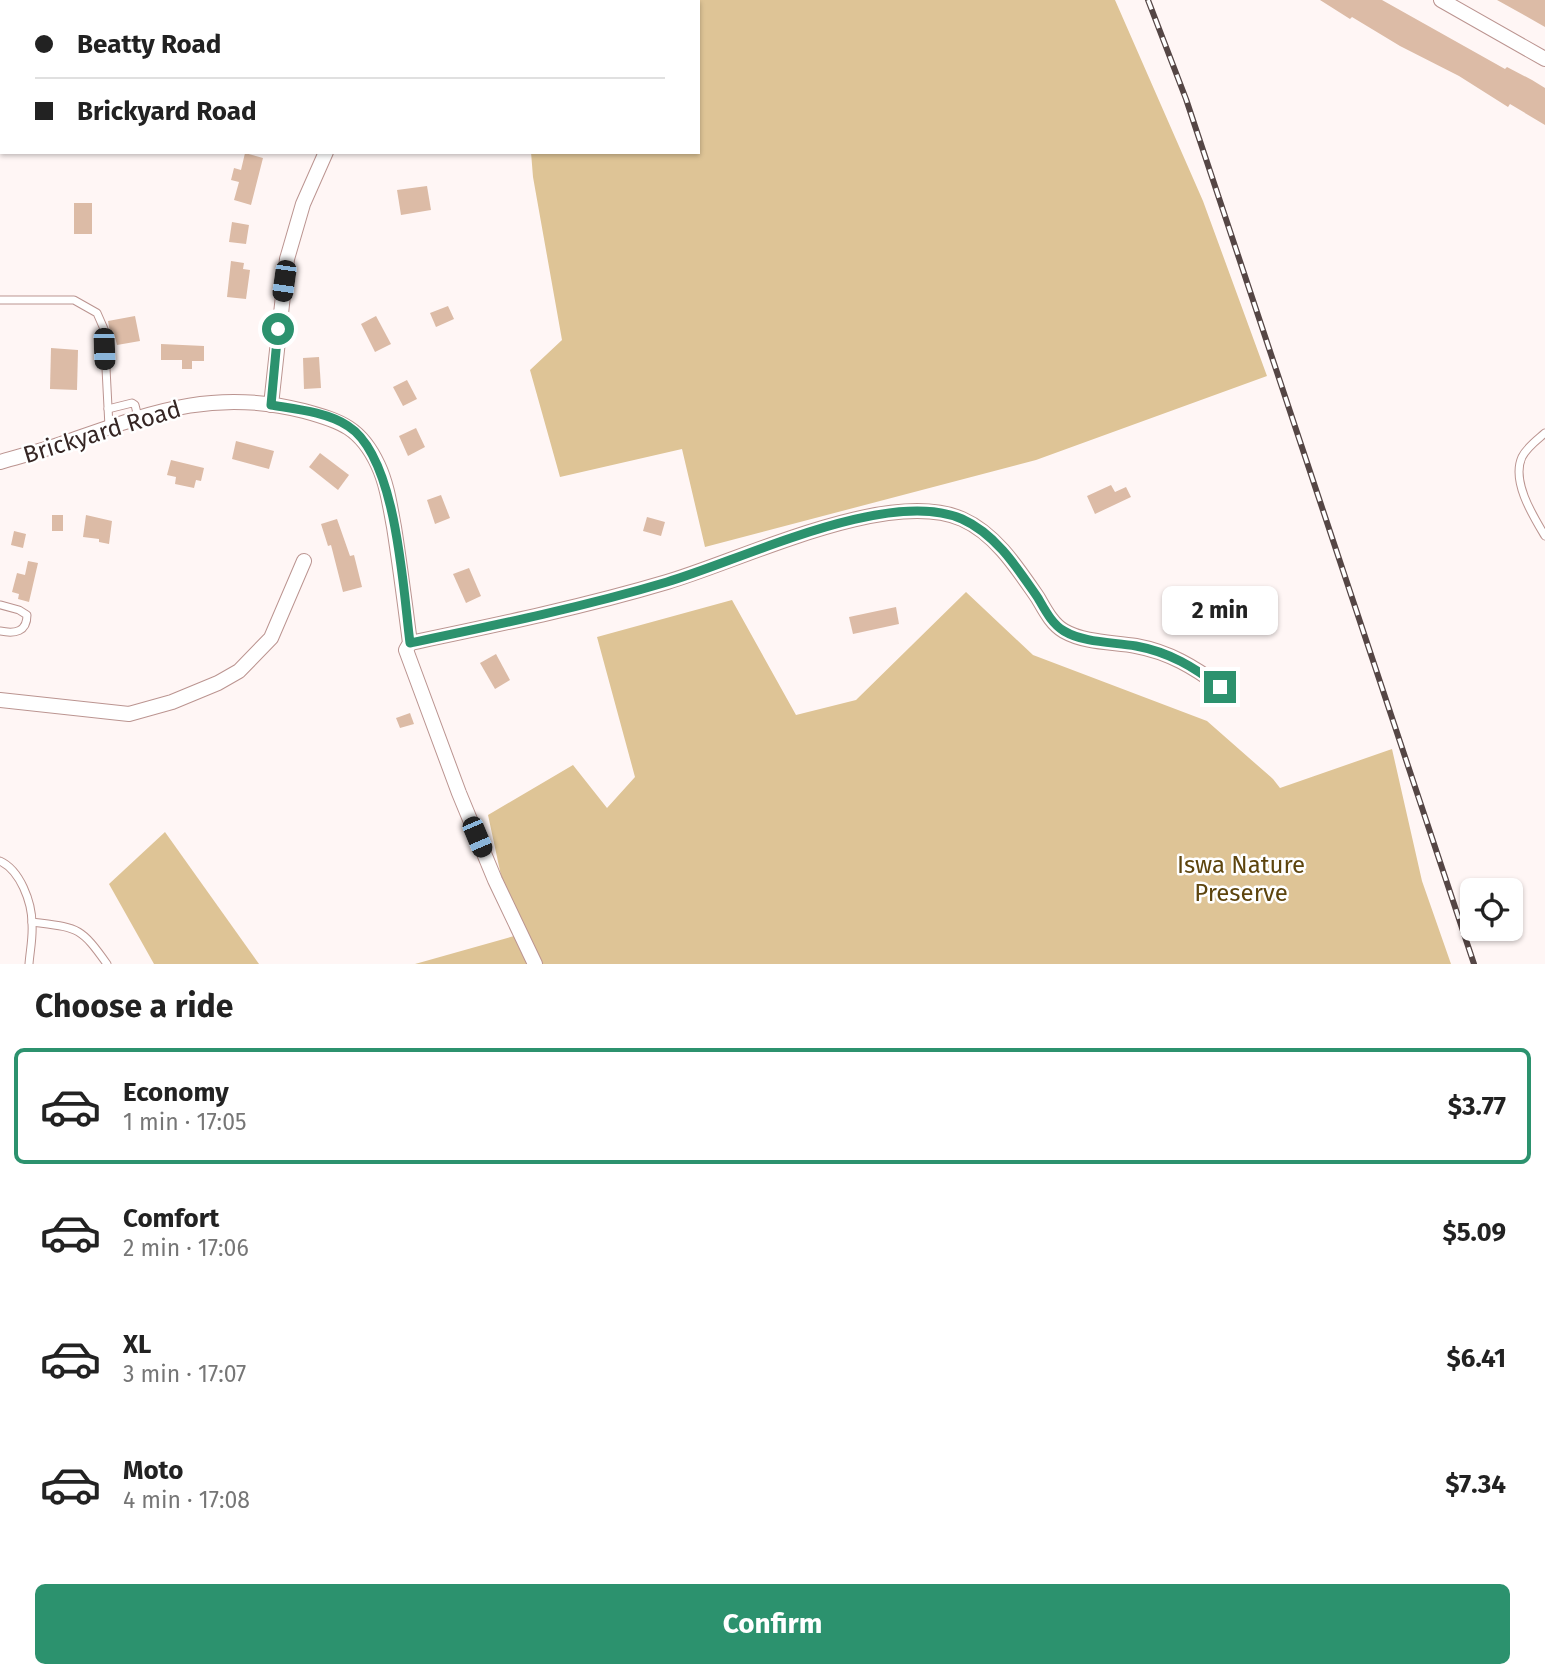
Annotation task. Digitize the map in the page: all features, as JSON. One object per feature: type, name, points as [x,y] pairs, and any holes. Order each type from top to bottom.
[{"type":"street","points":[[1441,0],[1545,59]]},
{"type":"street","points":[[271,405],[287,259],[303,204],[325,154]]},
{"type":"street","name":"Brickyard Road","points":[[0,462],[138,417],[200,403],[242,401],[271,405],[335,419],[347,425],[365,443],[376,461],[388,498],[401,569],[410,643],[406,650],[459,793],[495,880],[535,964]]},
{"type":"street","points":[[410,643],[667,582],[847,522],[885,514],[933,512],[959,518],[979,528],[1011,560],[1053,622],[1065,632],[1086,639],[1139,647],[1170,656],[1197,670],[1220,687]]},
{"type":"street","points":[[0,700],[129,714],[173,702],[218,683],[239,671],[271,638],[304,561]]},
{"type":"lane","points":[[0,300],[74,300],[97,313],[104,330],[109,427]]},
{"type":"lane","points":[[108,409],[132,403],[138,417]]},
{"type":"lane","points":[[1545,433],[1529,447],[1521,459],[1521,485],[1526,503],[1545,536]]},
{"type":"lane","points":[[0,631],[13,633],[23,630],[27,624],[27,615],[1,605]]},
{"type":"lane","points":[[0,861],[16,872],[32,922],[29,964]]},
{"type":"lane","points":[[32,922],[72,927],[88,938],[107,964]]},
{"type":"green space","points":[[700,0],[1115,0],[1203,201],[1267,376],[1036,460],[705,547],[682,449],[560,477],[530,370],[562,340],[531,154],[700,154]]},
{"type":"green space","name":"Iswa Nature Preserve","points":[[966,592],[1033,655],[1207,721],[1280,788],[1392,749],[1422,881],[1451,964],[415,964],[514,936],[488,815],[573,765],[607,808],[635,777],[597,637],[732,600],[796,715],[856,700]]},
{"type":"green space","points":[[165,832],[259,964],[154,964],[109,884]]},
{"type":"building","points":[[1320,0],[1382,0],[1505,69],[1507,67],[1532,80],[1545,88],[1545,125],[1510,104],[1508,107],[1459,76],[1400,46],[1352,17],[1350,19]]},
{"type":"building","points":[[1497,0],[1545,0],[1545,27],[1524,15]]},
{"type":"building","points":[[245,154],[263,158],[251,205],[234,200],[239,182],[231,180],[234,168],[241,170]]},
{"type":"building","points":[[427,186],[431,210],[401,215],[397,190]]},
{"type":"building","points":[[74,203],[92,203],[92,234],[74,234]]},
{"type":"building","points":[[232,222],[249,225],[246,244],[229,242]]},
{"type":"building","points":[[231,261],[244,263],[243,269],[250,270],[246,299],[227,297]]},
{"type":"building","points":[[448,306],[454,319],[436,327],[430,313]]},
{"type":"building","points":[[135,316],[140,341],[117,345],[115,337],[111,338],[108,321]]},
{"type":"building","points":[[376,316],[391,344],[375,352],[361,324]]},
{"type":"building","points":[[161,344],[204,346],[204,361],[192,361],[192,369],[182,369],[182,360],[161,360]]},
{"type":"building","points":[[51,348],[78,350],[77,390],[50,389]]},
{"type":"building","points":[[319,357],[321,388],[304,389],[303,358]]},
{"type":"building","points":[[407,380],[417,399],[403,406],[393,387]]},
{"type":"building","points":[[416,428],[425,447],[408,456],[399,436]]},
{"type":"building","points":[[236,441],[274,451],[269,469],[232,459]]},
{"type":"building","points":[[320,453],[349,475],[338,490],[309,467]]},
{"type":"building","points":[[171,460],[204,468],[201,481],[196,480],[194,488],[175,484],[176,477],[167,475]]},
{"type":"building","points":[[1111,485],[1115,492],[1126,487],[1131,497],[1095,514],[1087,496]]},
{"type":"building","points":[[441,495],[450,518],[435,524],[427,500]]},
{"type":"building","points":[[52,515],[63,515],[63,531],[52,531]]},
{"type":"building","points":[[86,515],[112,521],[109,544],[99,542],[99,539],[83,537]]},
{"type":"building","points":[[647,517],[665,522],[661,536],[643,531]]},
{"type":"building","points":[[337,519],[350,556],[354,555],[362,587],[343,592],[331,545],[328,546],[321,524]]},
{"type":"building","points":[[14,531],[26,534],[23,548],[11,545]]},
{"type":"building","points":[[28,561],[38,563],[29,602],[18,599],[19,594],[12,592],[17,573],[25,575]]},
{"type":"building","points":[[469,568],[481,596],[466,603],[453,574]]},
{"type":"building","points":[[896,607],[899,624],[853,634],[849,617]]},
{"type":"building","points":[[496,654],[510,680],[495,689],[480,663]]},
{"type":"building","points":[[410,713],[414,724],[400,728],[396,718]]},
{"type":"railway","points":[[1148,0],[1186,99],[1474,964]]},
{"type":"route","points":[[278,329],[271,405],[335,419],[347,425],[365,443],[380,468],[397,545],[410,643],[629,593],[847,522],[885,514],[933,512],[959,518],[979,528],[1011,560],[1053,622],[1065,632],[1086,639],[1163,653],[1197,670],[1220,687]]}]
